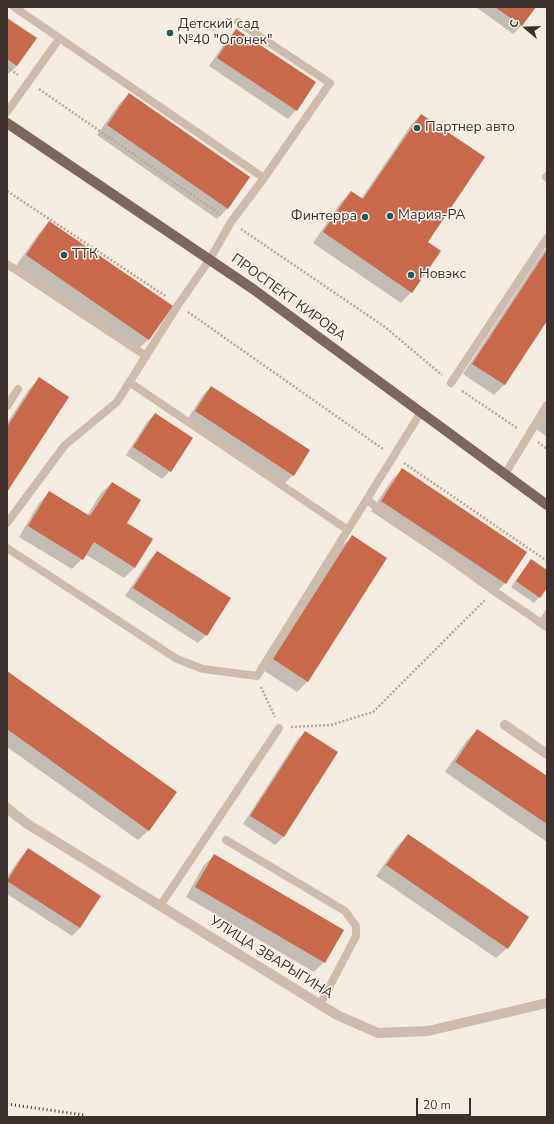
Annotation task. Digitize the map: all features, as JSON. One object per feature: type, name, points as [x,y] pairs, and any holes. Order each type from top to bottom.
[{"type":"main road","name":"ПРОСПЕКТ КИРОВА","points":[[7,123],[253,289],[547,505]]},
{"type":"street","points":[[505,725],[547,754]]},
{"type":"street","name":"УЛИЦА ЗВАРЫГИНА","points":[[7,808],[26,823],[320,1005],[337,1015],[378,1033],[428,1031],[547,1003]]},
{"type":"lane","points":[[14,7],[264,178]]},
{"type":"lane","points":[[7,522],[65,445],[117,402],[178,305],[210,259],[231,222],[264,178],[330,83],[238,22]]},
{"type":"lane","points":[[7,112],[60,39]]},
{"type":"lane","points":[[451,383],[547,238]]},
{"type":"lane","points":[[7,264],[146,356]]},
{"type":"lane","points":[[129,382],[348,530]]},
{"type":"lane","points":[[7,406],[18,388]]},
{"type":"lane","points":[[505,474],[547,405]]},
{"type":"lane","points":[[7,548],[177,659],[203,669],[257,676],[420,412]]},
{"type":"lane","points":[[367,500],[547,627]]},
{"type":"lane","points":[[160,906],[279,728]]},
{"type":"lane","points":[[226,840],[345,911],[356,926],[356,936],[320,1005]]},
{"type":"path","points":[[7,67],[385,327],[451,383],[547,448]]},
{"type":"path","points":[[7,191],[178,305],[393,456],[547,561]]},
{"type":"path","points":[[257,676],[279,728],[330,725],[373,712],[494,591]]},
{"type":"building","points":[[495,7],[536,7],[522,26]]},
{"type":"building","points":[[7,18],[37,38],[17,66],[7,59]]},
{"type":"building","points":[[236,29],[316,82],[297,111],[217,58]]},
{"type":"building","points":[[129,93],[250,177],[228,209],[107,125]]},
{"type":"building","name":"Мария-РА","points":[[421,114],[485,157],[428,242],[441,251],[412,293],[323,232],[351,191],[363,199]]},
{"type":"building","points":[[49,221],[173,306],[149,340],[26,255]]},
{"type":"building","points":[[547,250],[547,321],[505,385],[472,364]]},
{"type":"building","points":[[39,377],[69,397],[7,492],[7,427]]},
{"type":"building","points":[[211,386],[310,450],[294,476],[195,411]]},
{"type":"building","points":[[155,413],[193,438],[171,472],[133,447]]},
{"type":"building","points":[[402,468],[527,552],[506,584],[381,501]]},
{"type":"building","points":[[112,482],[141,500],[127,523],[153,539],[135,568],[94,542],[83,560],[28,526],[49,491],[90,516]]},
{"type":"building","points":[[352,535],[387,558],[308,682],[273,659]]},
{"type":"building","points":[[157,551],[231,598],[207,636],[133,588]]},
{"type":"building","points":[[531,559],[547,570],[547,588],[540,598],[516,581]]},
{"type":"building","points":[[7,671],[177,792],[149,831],[7,729]]},
{"type":"building","points":[[477,729],[547,776],[547,824],[455,762]]},
{"type":"building","points":[[305,731],[338,752],[284,837],[250,816]]},
{"type":"building","points":[[408,834],[529,917],[508,949],[386,865]]},
{"type":"building","points":[[28,848],[101,896],[80,928],[7,881]]},
{"type":"building","points":[[214,854],[344,930],[325,963],[195,887]]},
{"type":"railway","points":[[7,1104],[84,1115]]},
{"type":"place","name":"Детский сад №40 \"Огонек\"","points":[[170,33]]},
{"type":"place","name":"Партнер авто","points":[[417,128]]},
{"type":"place","name":"Мария-РА","points":[[390,216]]},
{"type":"place","name":"Финтерра","points":[[365,217]]},
{"type":"place","name":"ТТК","points":[[64,255]]},
{"type":"place","name":"Новэкс","points":[[411,275]]}]
